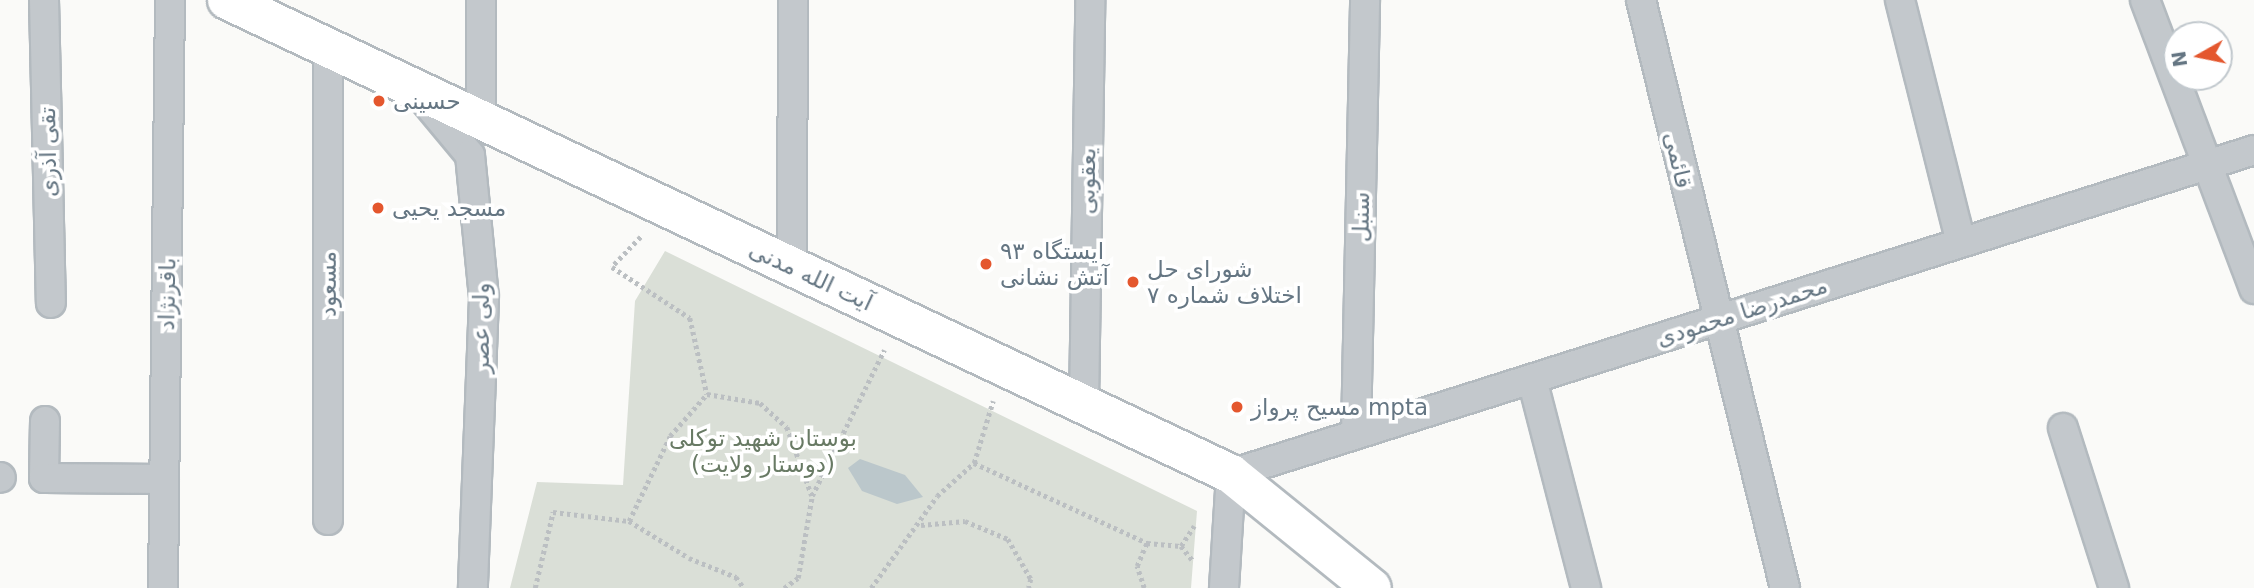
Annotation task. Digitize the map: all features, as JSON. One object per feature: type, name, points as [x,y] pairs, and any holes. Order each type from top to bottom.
[{"type":"main road","name":"آیت الله مدنی","points":[[227,0],[1231,474],[1372,588]]},
{"type":"street","name":"تقی آذری","points":[[44,0],[51,303]]},
{"type":"street","name":"باقرنژاد","points":[[163,588],[170,0]]},
{"type":"street","points":[[481,0],[481,120]]},
{"type":"street","points":[[792,267],[793,0]]},
{"type":"street","name":"یعقوبی","points":[[1084,404],[1090,0]]},
{"type":"street","name":"سنبل","points":[[1356,434],[1365,0]]},
{"type":"street","name":"قائمی","points":[[1641,0],[1716,320],[1785,588]]},
{"type":"street","points":[[1900,0],[1961,242]]},
{"type":"street","points":[[2145,0],[2211,164],[2254,289]]},
{"type":"street","name":"مسعود","points":[[328,48],[328,520]]},
{"type":"street","name":"ولی عصر","points":[[415,89],[470,155],[484,298],[473,588]]},
{"type":"street","name":"محمدرضا محمودی","points":[[1231,474],[2254,150]]},
{"type":"street","points":[[1532,379],[1586,588]]},
{"type":"street","points":[[45,421],[44,478],[164,479]]},
{"type":"street","points":[[2063,428],[2113,588]]},
{"type":"street","points":[[1224,588],[1231,474]]},
{"type":"path","points":[[668,208],[612,267],[690,318],[707,394]]},
{"type":"path","points":[[784,588],[798,578],[812,496],[899,317]]},
{"type":"path","points":[[871,588],[921,525],[937,496],[974,463],[1003,366]]},
{"type":"path","points":[[707,394],[760,402],[787,427],[812,496]]},
{"type":"path","points":[[629,521],[670,436],[707,394]]},
{"type":"path","points":[[974,463],[1147,543],[1181,546]]},
{"type":"path","points":[[535,588],[553,512],[629,521],[690,558],[736,577],[744,588]]},
{"type":"path","points":[[921,525],[965,521],[1007,539],[1031,579],[1029,588]]},
{"type":"path","points":[[1144,588],[1138,566],[1147,543]]},
{"type":"green space","name":"بوستان شهید توکلی (دوستار ولایت)","points":[[665,251],[1197,511],[1191,588],[510,588],[537,482],[623,485],[635,301]]},
{"type":"shaded area","points":[[860,459],[905,475],[923,497],[897,504],[862,491],[848,468]]},
{"type":"place","name":"حسینی","points":[[379,101]]},
{"type":"place","name":"مسجد یحیی","points":[[378,208]]},
{"type":"place","name":"ایستگاه ۹۳ آتش نشانی","points":[[986,264]]},
{"type":"place","name":"شورای حل اختلاف شماره ۷","points":[[1133,282]]},
{"type":"place","name":"مسیح پرواز mpta","points":[[1237,407]]}]
